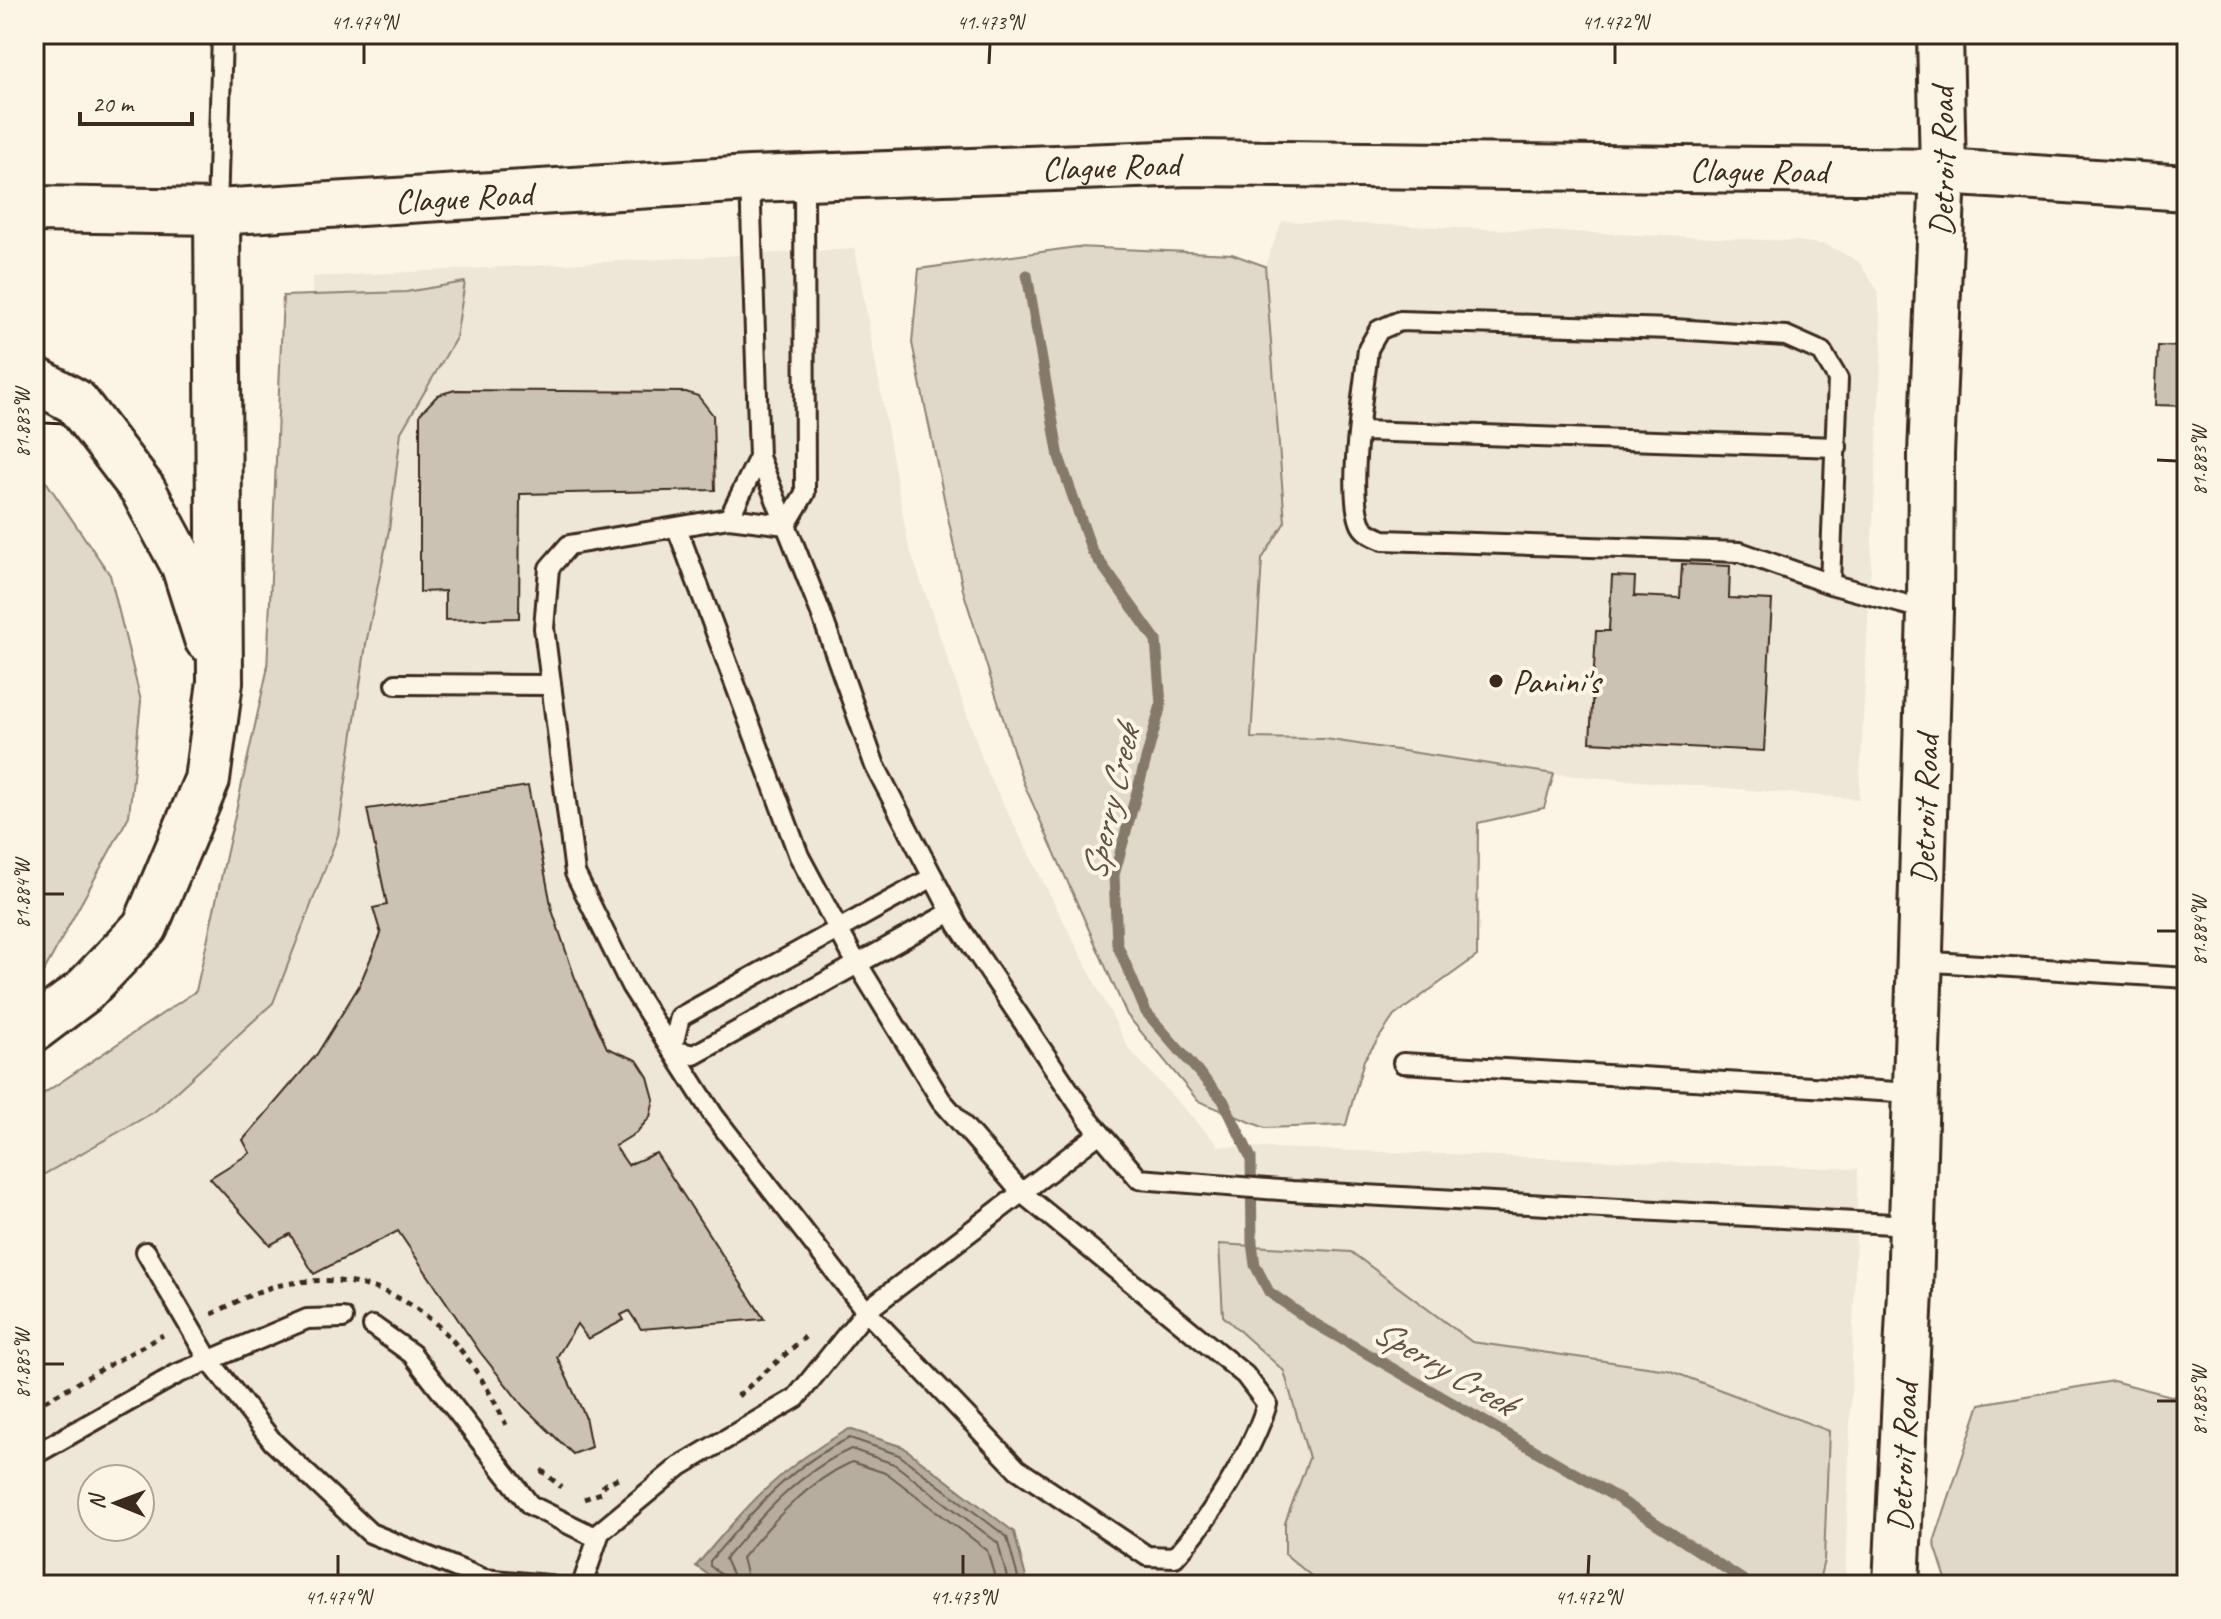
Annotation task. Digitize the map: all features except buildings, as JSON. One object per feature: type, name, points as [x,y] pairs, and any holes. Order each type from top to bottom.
[{"type":"main road","name":"Detroit Road","points":[[1896,1585],[1930,611],[1931,454],[1943,172],[1940,34]]},
{"type":"main road","name":"Clague Road","points":[[34,209],[217,212],[750,179],[1190,163],[1943,172],[2187,188]]},
{"type":"main road","points":[[34,1029],[83,992],[145,927],[207,780],[220,682],[217,212]]},
{"type":"main road","points":[[34,379],[76,402],[143,490],[184,566],[220,682]]},
{"type":"lane","points":[[217,212],[222,34]]},
{"type":"lane","points":[[786,525],[805,493],[804,178]]},
{"type":"lane","points":[[750,179],[759,457],[875,766],[951,912],[1100,1133],[1139,1179],[1292,1191],[1910,1225]]},
{"type":"lane","points":[[1830,584],[1838,379],[1822,352],[1786,336],[1673,329],[1400,321],[1379,330],[1368,349],[1356,489],[1360,523],[1367,533],[1383,540],[1740,552],[1830,584],[1930,611]]},
{"type":"lane","points":[[1361,431],[1837,447]]},
{"type":"lane","points":[[729,518],[759,457]]},
{"type":"lane","points":[[677,528],[799,856],[858,963],[941,1100],[1022,1193],[1245,1375],[1267,1404],[1258,1432],[1195,1535],[1175,1557],[1147,1556],[1017,1469],[866,1311],[714,1116],[631,986],[575,873],[544,628],[549,568],[569,545],[729,518],[786,525]]},
{"type":"lane","points":[[396,684],[551,685]]},
{"type":"lane","points":[[672,1050],[680,1017],[933,877]]},
{"type":"lane","points":[[672,1050],[694,1055],[951,912]]},
{"type":"lane","points":[[1918,961],[2187,978]]},
{"type":"lane","points":[[1403,1063],[1914,1093]]},
{"type":"lane","points":[[582,1585],[597,1538],[680,1466],[796,1398],[866,1311],[1100,1133]]},
{"type":"lane","points":[[146,1252],[209,1360],[273,1442],[370,1533],[484,1579],[548,1585]]},
{"type":"lane","points":[[34,1455],[177,1374],[307,1319],[343,1318]]},
{"type":"lane","points":[[373,1326],[412,1354],[530,1505],[597,1538]]},
{"type":"shaded area","points":[[1282,221],[1797,241],[1827,245],[1858,261],[1878,291],[1882,345],[1859,799],[1554,774],[1325,739],[1251,738],[1262,559],[1285,522],[1265,266]]},
{"type":"shaded area","points":[[1077,247],[1232,254],[1265,266],[1285,522],[1262,559],[1251,738],[1325,739],[1554,774],[1544,808],[1478,823],[1477,956],[1394,1016],[1364,1060],[1346,1125],[1265,1128],[1198,1101],[1127,1015],[1023,782],[963,590],[912,343],[919,269]]},
{"type":"shaded area","points":[[855,249],[908,544],[987,772],[1129,1049],[1219,1146],[1858,1169],[1845,1585],[34,1585],[34,1150],[193,1044],[318,666],[312,277]]},
{"type":"shaded area","points":[[465,282],[456,338],[401,432],[389,530],[366,644],[338,835],[273,1003],[154,1112],[34,1180],[34,1100],[196,991],[267,671],[283,296],[406,292]]},
{"type":"shaded area","points":[[34,474],[47,483],[110,575],[141,701],[129,816],[44,971],[34,977]]},
{"type":"shaded area","points":[[1219,1244],[1351,1252],[1472,1342],[1668,1370],[1829,1431],[1824,1560],[1818,1585],[1322,1585],[1285,1554],[1285,1523],[1309,1458],[1284,1371],[1223,1316]]},
{"type":"shaded area","points":[[2113,1381],[2187,1400],[2187,1585],[1948,1585],[1934,1542],[1980,1404]]},
{"type":"water","points":[[849,1429],[903,1447],[1014,1532],[1028,1585],[723,1585],[696,1566],[765,1490],[803,1458]]},
{"type":"waterway","name":"Sperry Creek","points":[[1027,275],[1059,457],[1092,551],[1156,640],[1161,705],[1114,875],[1117,944],[1146,1012],[1223,1100],[1251,1158],[1252,1243],[1255,1265],[1269,1292],[1312,1322],[1614,1496],[1751,1585]]},
{"type":"place","name":"Panini's","points":[[1496,681]]}]
